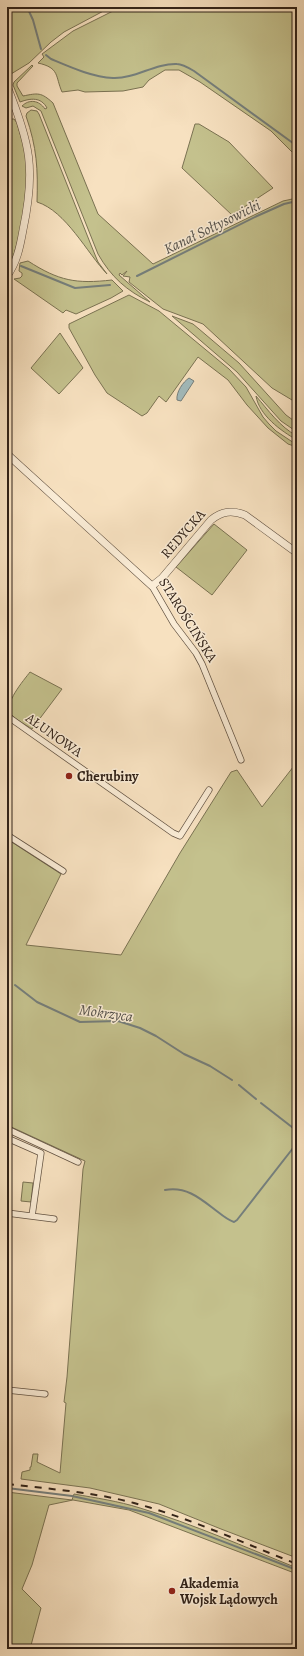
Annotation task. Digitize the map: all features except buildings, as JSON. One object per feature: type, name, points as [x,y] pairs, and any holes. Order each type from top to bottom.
[{"type":"street","points":[[7,86],[24,132],[29,152],[31,173],[29,200],[20,245],[16,261],[7,276]]},
{"type":"street","name":"STAROŚCIŃSKA","points":[[7,454],[152,586],[174,624],[192,647],[202,664],[241,760]]},
{"type":"street","name":"REDYCKA","points":[[152,586],[162,578],[211,520],[218,514],[236,512],[245,515],[297,553]]},
{"type":"street","name":"AŁUNOWA","points":[[7,716],[173,833],[180,836],[209,790]]},
{"type":"street","points":[[7,835],[62,871]]},
{"type":"street","points":[[7,1129],[78,1162]]},
{"type":"street","points":[[7,1138],[41,1152],[32,1216]]},
{"type":"street","points":[[7,1212],[54,1219]]},
{"type":"street","points":[[7,1390],[45,1394]]},
{"type":"shaded area","points":[[7,7],[111,7],[64,32],[29,63],[11,74],[7,66]]},
{"type":"shaded area","points":[[121,7],[297,7],[297,157],[271,131],[200,82],[179,70],[165,70],[149,80],[143,87],[123,91],[85,92],[78,90],[62,92],[56,73],[50,67],[38,63],[44,57],[42,54],[73,31]]},
{"type":"shaded area","points":[[32,65],[33,66],[17,83],[17,86],[23,96],[39,94],[53,103],[98,214],[153,264],[283,201],[297,198],[297,403],[272,388],[203,324],[163,309],[129,282],[130,277],[123,276],[127,271],[122,275],[120,273],[119,275],[150,302],[127,288],[108,270],[98,254],[41,111],[33,106],[26,108],[22,106],[28,102],[37,102],[45,109],[47,108],[45,104],[35,99],[20,102],[13,85],[14,82]]},
{"type":"shaded area","points":[[31,110],[37,111],[39,114],[98,262],[107,274],[67,223],[48,207],[37,202],[35,149],[26,116]]},
{"type":"shaded area","points":[[7,119],[14,119],[17,123],[26,156],[27,181],[20,231],[12,260],[7,270]]},
{"type":"shaded area","points":[[195,124],[199,124],[229,142],[273,188],[232,215],[182,168]]},
{"type":"shaded area","points":[[28,261],[49,273],[68,280],[88,282],[112,280],[123,291],[76,314],[66,310],[63,313],[14,279],[22,276],[22,273],[19,271],[20,263]]},
{"type":"shaded area","points":[[129,295],[159,311],[229,369],[246,387],[263,417],[269,424],[276,431],[297,445],[297,447],[288,444],[268,428],[247,405],[228,380],[198,357],[166,402],[159,396],[147,413],[142,416],[107,393],[95,375],[69,328],[69,324]]},
{"type":"shaded area","points":[[172,316],[193,324],[239,363],[286,415],[297,423],[297,432],[281,421],[237,372]]},
{"type":"shaded area","points":[[60,333],[83,368],[59,394],[31,368]]},
{"type":"shaded area","points":[[256,396],[285,428],[297,436],[297,440],[284,432],[266,416],[261,410]]},
{"type":"shaded area","points":[[214,524],[247,550],[212,595],[176,567]]},
{"type":"shaded area","points":[[30,672],[62,689],[32,729],[11,714],[9,710],[15,692]]},
{"type":"shaded area","points":[[297,762],[297,1558],[159,1504],[90,1488],[21,1479],[22,1472],[30,1470],[33,1454],[38,1454],[37,1462],[60,1473],[66,1403],[64,1402],[83,1169],[85,1161],[7,1125],[7,839],[61,874],[26,945],[121,955],[180,853],[231,772],[237,770],[262,807]]},
{"type":"shaded area","points":[[23,1182],[33,1183],[31,1202],[21,1201]]},
{"type":"shaded area","points":[[7,1492],[72,1500],[74,1494],[132,1506],[199,1528],[297,1568],[297,1574],[129,1510],[73,1500],[49,1505],[32,1565],[22,1589],[41,1608],[30,1649],[7,1649]]},
{"type":"water","points":[[189,378],[194,381],[181,401],[177,400],[180,388]]},
{"type":"waterway","points":[[27,7],[33,20],[41,49]]},
{"type":"waterway","points":[[46,55],[51,59],[81,71],[97,76],[113,78],[121,78],[169,64],[183,65],[194,71],[297,146]]},
{"type":"waterway","name":"Kanał Sołtysowicki","points":[[137,276],[257,216],[284,204],[297,201]]},
{"type":"waterway","name":"Kanał Sołtysowicki","points":[[7,255],[11,259]]},
{"type":"waterway","name":"Kanał Sołtysowicki","points":[[21,266],[75,288],[110,285]]},
{"type":"waterway","name":"Mokrzyca","points":[[15,985],[37,1002],[80,1022],[118,1021],[140,1028],[156,1036],[184,1054],[210,1066],[232,1080]]},
{"type":"waterway","points":[[239,1085],[256,1099]]},
{"type":"waterway","points":[[261,1103],[297,1131]]},
{"type":"waterway","points":[[165,1190],[173,1189],[187,1192],[234,1222],[297,1143]]},
{"type":"waterway","points":[[7,1488],[72,1496],[149,1513],[297,1570]]},
{"type":"railway","points":[[7,1484],[87,1493],[134,1503],[196,1523],[297,1564]]},
{"type":"place","name":"Cherubiny","points":[[69,776]]},
{"type":"place","name":"Akademia Wojsk Lądowych","points":[[172,1591]]}]
